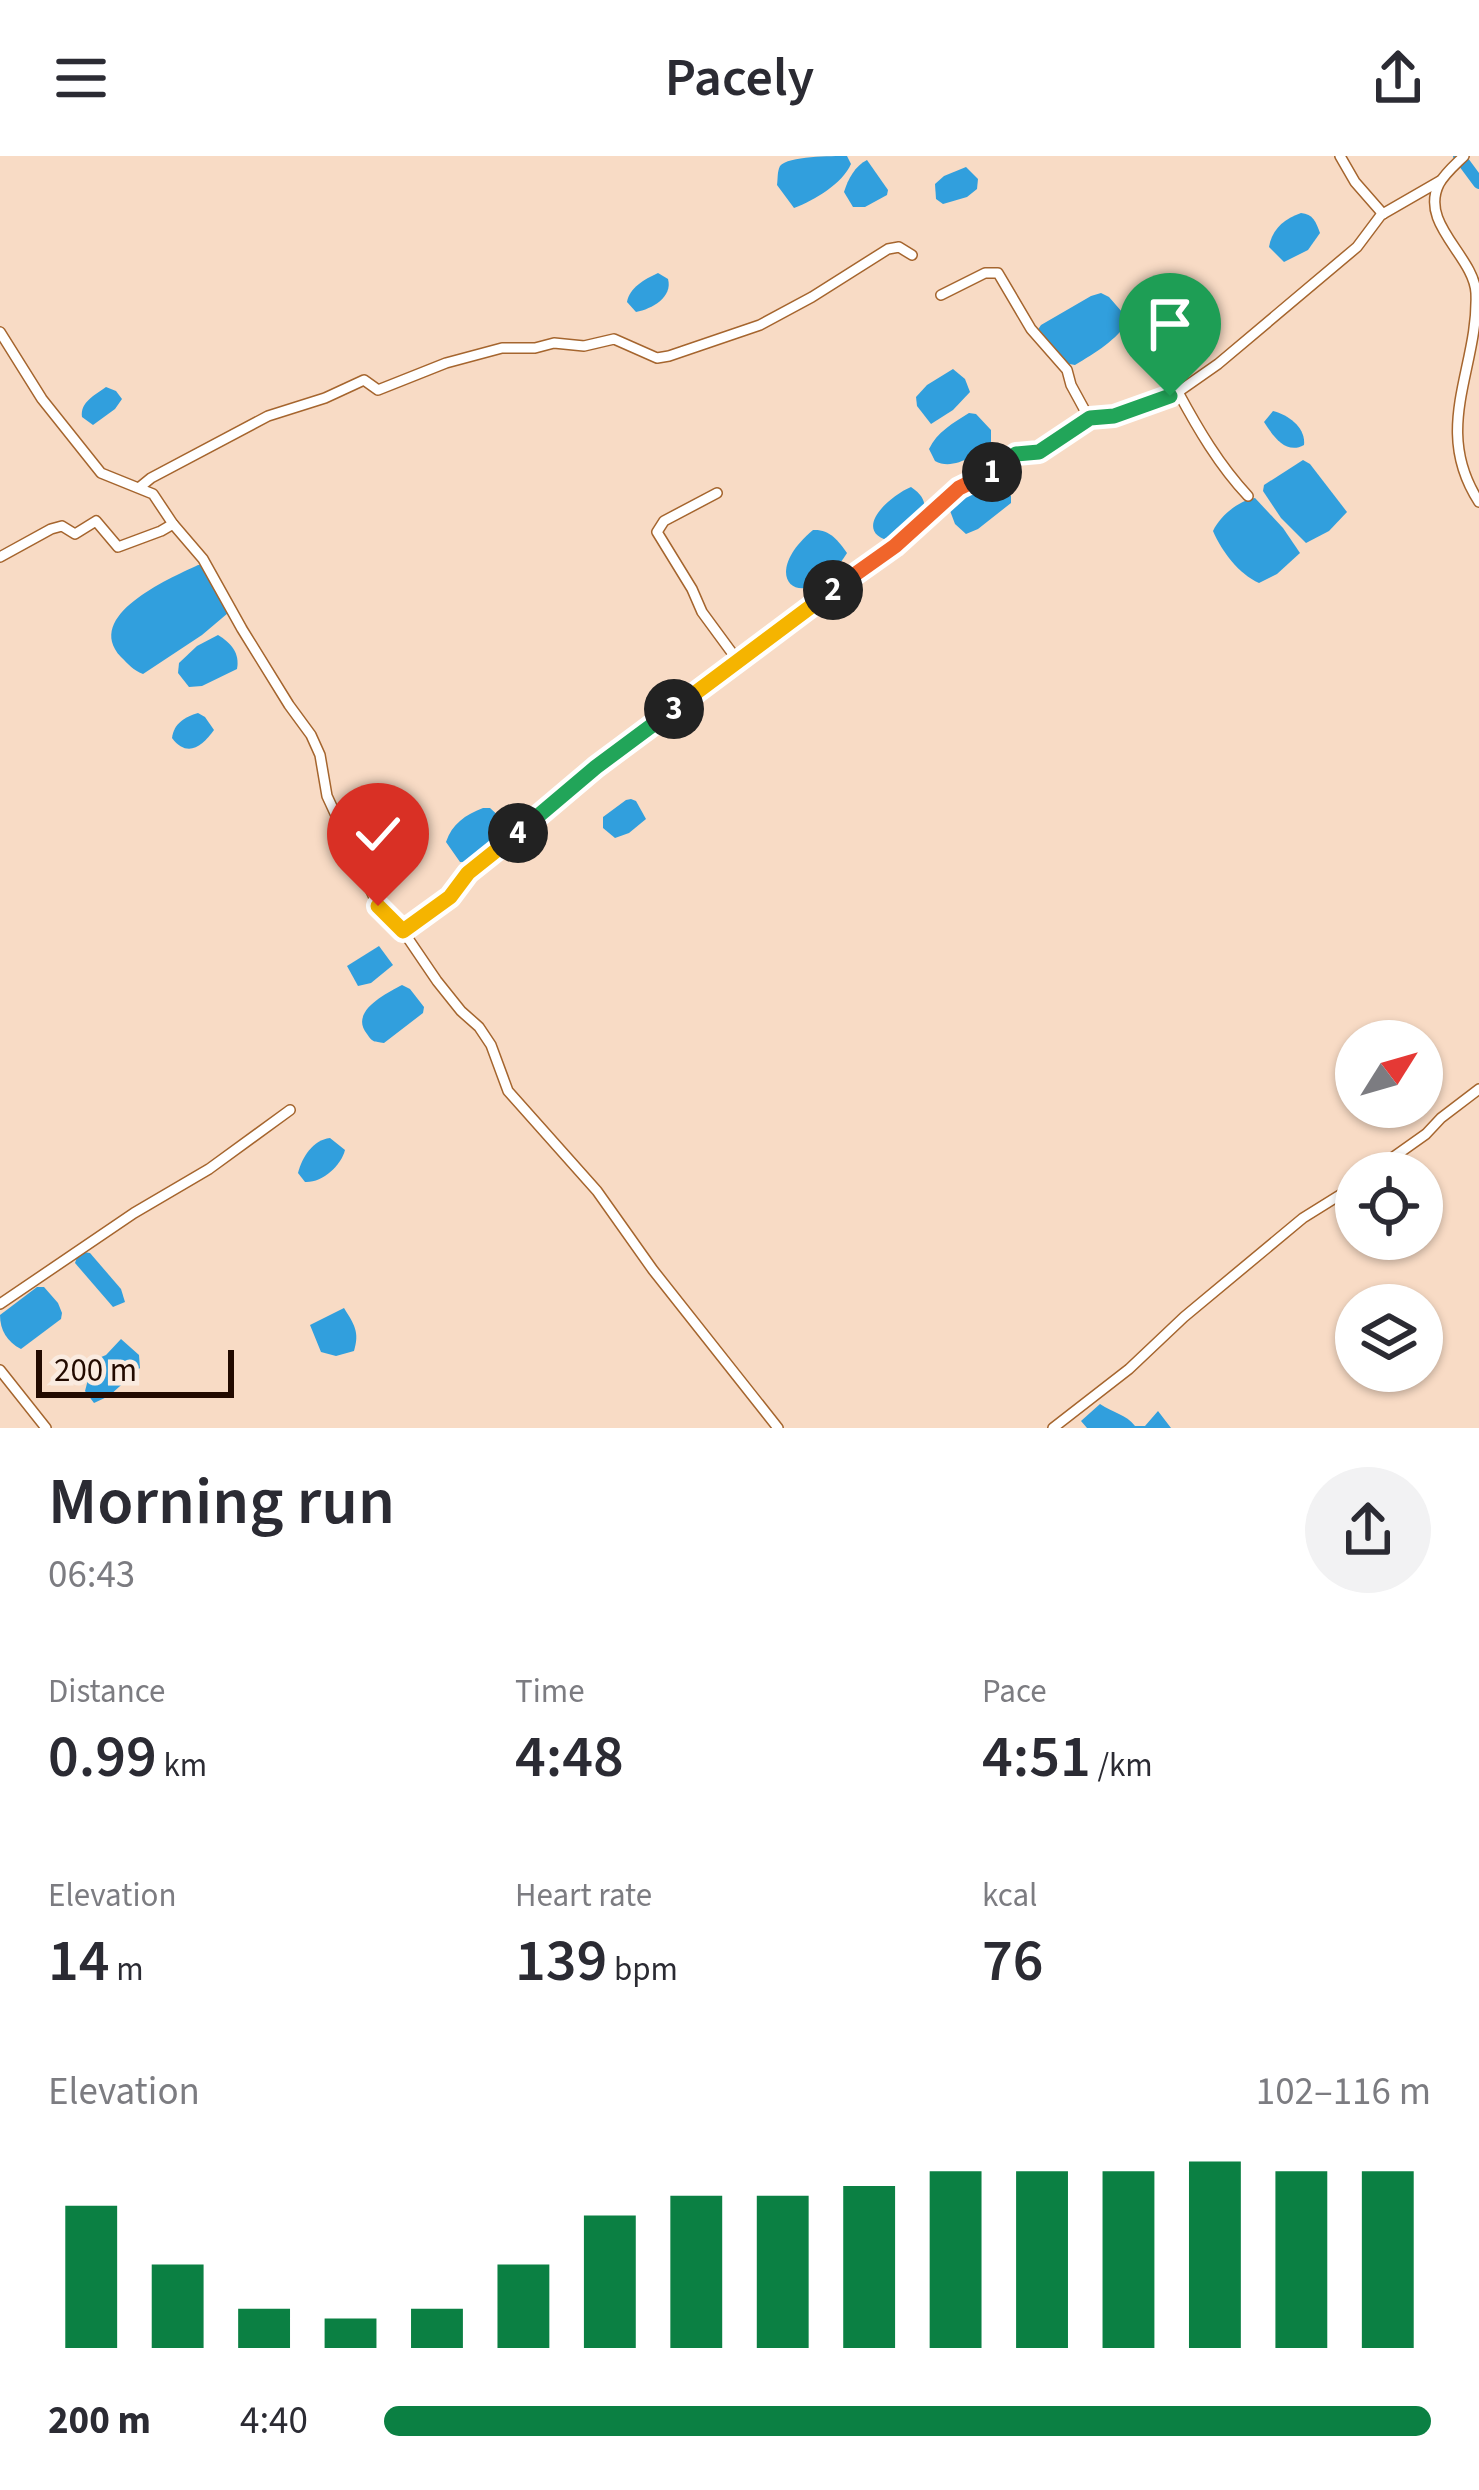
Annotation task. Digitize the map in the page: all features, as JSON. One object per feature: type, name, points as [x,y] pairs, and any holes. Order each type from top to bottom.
[{"type":"street","points":[[1340,156],[1383,214]]},
{"type":"street","points":[[403,931],[450,897],[468,873],[596,767],[895,546],[959,488],[1016,454],[1039,452],[1090,418],[1114,416],[1178,392],[1357,247],[1383,214],[1440,181],[1464,156]]},
{"type":"street","points":[[1440,181],[1435,197],[1444,234],[1472,273],[1477,294],[1456,418],[1461,458],[1479,502]]},
{"type":"street","points":[[140,488],[268,416],[360,381],[367,380],[378,390],[446,362],[502,348],[554,343],[584,346],[614,339],[657,358],[669,356],[760,325],[888,249],[899,247],[911,255]]},
{"type":"street","points":[[941,295],[986,273],[998,273],[1018,310],[1067,370],[1090,418]]},
{"type":"street","points":[[0,332],[42,399],[101,473],[153,494],[203,559],[311,735],[320,755],[327,796],[378,906],[403,931],[437,981],[491,1045],[508,1091],[597,1191],[778,1428]]},
{"type":"street","points":[[1178,392],[1215,454],[1248,496]]},
{"type":"street","points":[[717,493],[664,520],[657,532],[702,612],[738,661]]},
{"type":"street","points":[[0,557],[62,526],[75,534],[96,521],[118,547],[173,524]]},
{"type":"street","points":[[1401,1152],[1479,1089]]},
{"type":"street","points":[[0,1304],[134,1213],[209,1169],[290,1110]]},
{"type":"street","points":[[1053,1428],[1129,1369],[1303,1217],[1335,1197]]},
{"type":"street","points":[[0,1370],[46,1428]]},
{"type":"water","points":[[847,156],[851,164],[841,178],[794,208],[777,185],[780,166],[792,160]]},
{"type":"water","points":[[867,160],[887,195],[865,207],[853,207],[844,192],[852,173]]},
{"type":"water","points":[[966,167],[978,179],[977,189],[943,204],[936,199],[935,184]]},
{"type":"water","points":[[1301,213],[1314,219],[1320,233],[1308,250],[1284,262],[1269,247],[1273,235]]},
{"type":"water","points":[[658,273],[668,279],[664,297],[636,312],[627,302],[631,292]]},
{"type":"water","points":[[1101,293],[1129,320],[1098,351],[1075,365],[1064,363],[1037,331]]},
{"type":"water","points":[[953,369],[965,379],[970,392],[931,424],[916,397]]},
{"type":"water","points":[[106,387],[122,399],[93,425],[82,417],[83,407]]},
{"type":"water","points":[[1273,411],[1295,423],[1304,445],[1291,448],[1276,438],[1264,422]]},
{"type":"water","points":[[969,413],[991,430],[991,443],[957,463],[935,461],[929,449],[932,443]]},
{"type":"water","points":[[1303,460],[1347,512],[1329,531],[1306,543],[1263,491],[1264,485]]},
{"type":"water","points":[[992,477],[1011,496],[1011,503],[966,534],[955,524],[949,508]]},
{"type":"water","points":[[911,487],[924,502],[921,516],[894,542],[881,537],[874,531],[877,514]]},
{"type":"water","points":[[1255,498],[1300,553],[1259,583],[1232,562],[1213,531],[1230,510]]},
{"type":"water","points":[[813,530],[833,536],[847,553],[816,585],[802,588],[787,577],[787,564]]},
{"type":"water","points":[[203,565],[228,613],[143,674],[136,671],[112,642],[113,627],[150,589]]},
{"type":"water","points":[[218,635],[234,649],[237,669],[202,686],[189,687],[178,673],[179,663]]},
{"type":"water","points":[[198,713],[214,730],[199,745],[183,748],[172,738],[175,728]]},
{"type":"water","points":[[631,799],[646,819],[615,838],[603,828],[603,817]]},
{"type":"water","points":[[483,808],[499,817],[508,834],[472,862],[460,862],[446,842],[460,821]]},
{"type":"water","points":[[379,946],[393,965],[371,983],[358,986],[347,966]]},
{"type":"water","points":[[402,985],[424,1007],[423,1013],[384,1043],[374,1041],[362,1018],[379,999]]},
{"type":"water","points":[[330,1138],[345,1150],[343,1156],[324,1177],[305,1182],[298,1173],[305,1155]]},
{"type":"water","points":[[84,1252],[121,1289],[125,1302],[113,1307],[75,1263]]},
{"type":"water","points":[[37,1287],[44,1287],[58,1303],[61,1319],[21,1349],[5,1335],[0,1315]]},
{"type":"water","points":[[344,1308],[355,1328],[354,1351],[336,1356],[321,1352],[310,1325]]},
{"type":"water","points":[[121,1339],[139,1355],[140,1368],[94,1403],[85,1391],[88,1366]]},
{"type":"water","points":[[1100,1404],[1135,1426],[1145,1426],[1158,1411],[1171,1428],[1087,1428],[1081,1421]]},
{"type":"waterway","points":[[1459,156],[1479,183]]},
{"type":"route","points":[[378,906],[403,931],[443,903],[468,873],[596,767],[868,567],[959,488],[1016,454],[1039,452],[1090,418],[1114,416],[1170,396]]}]
